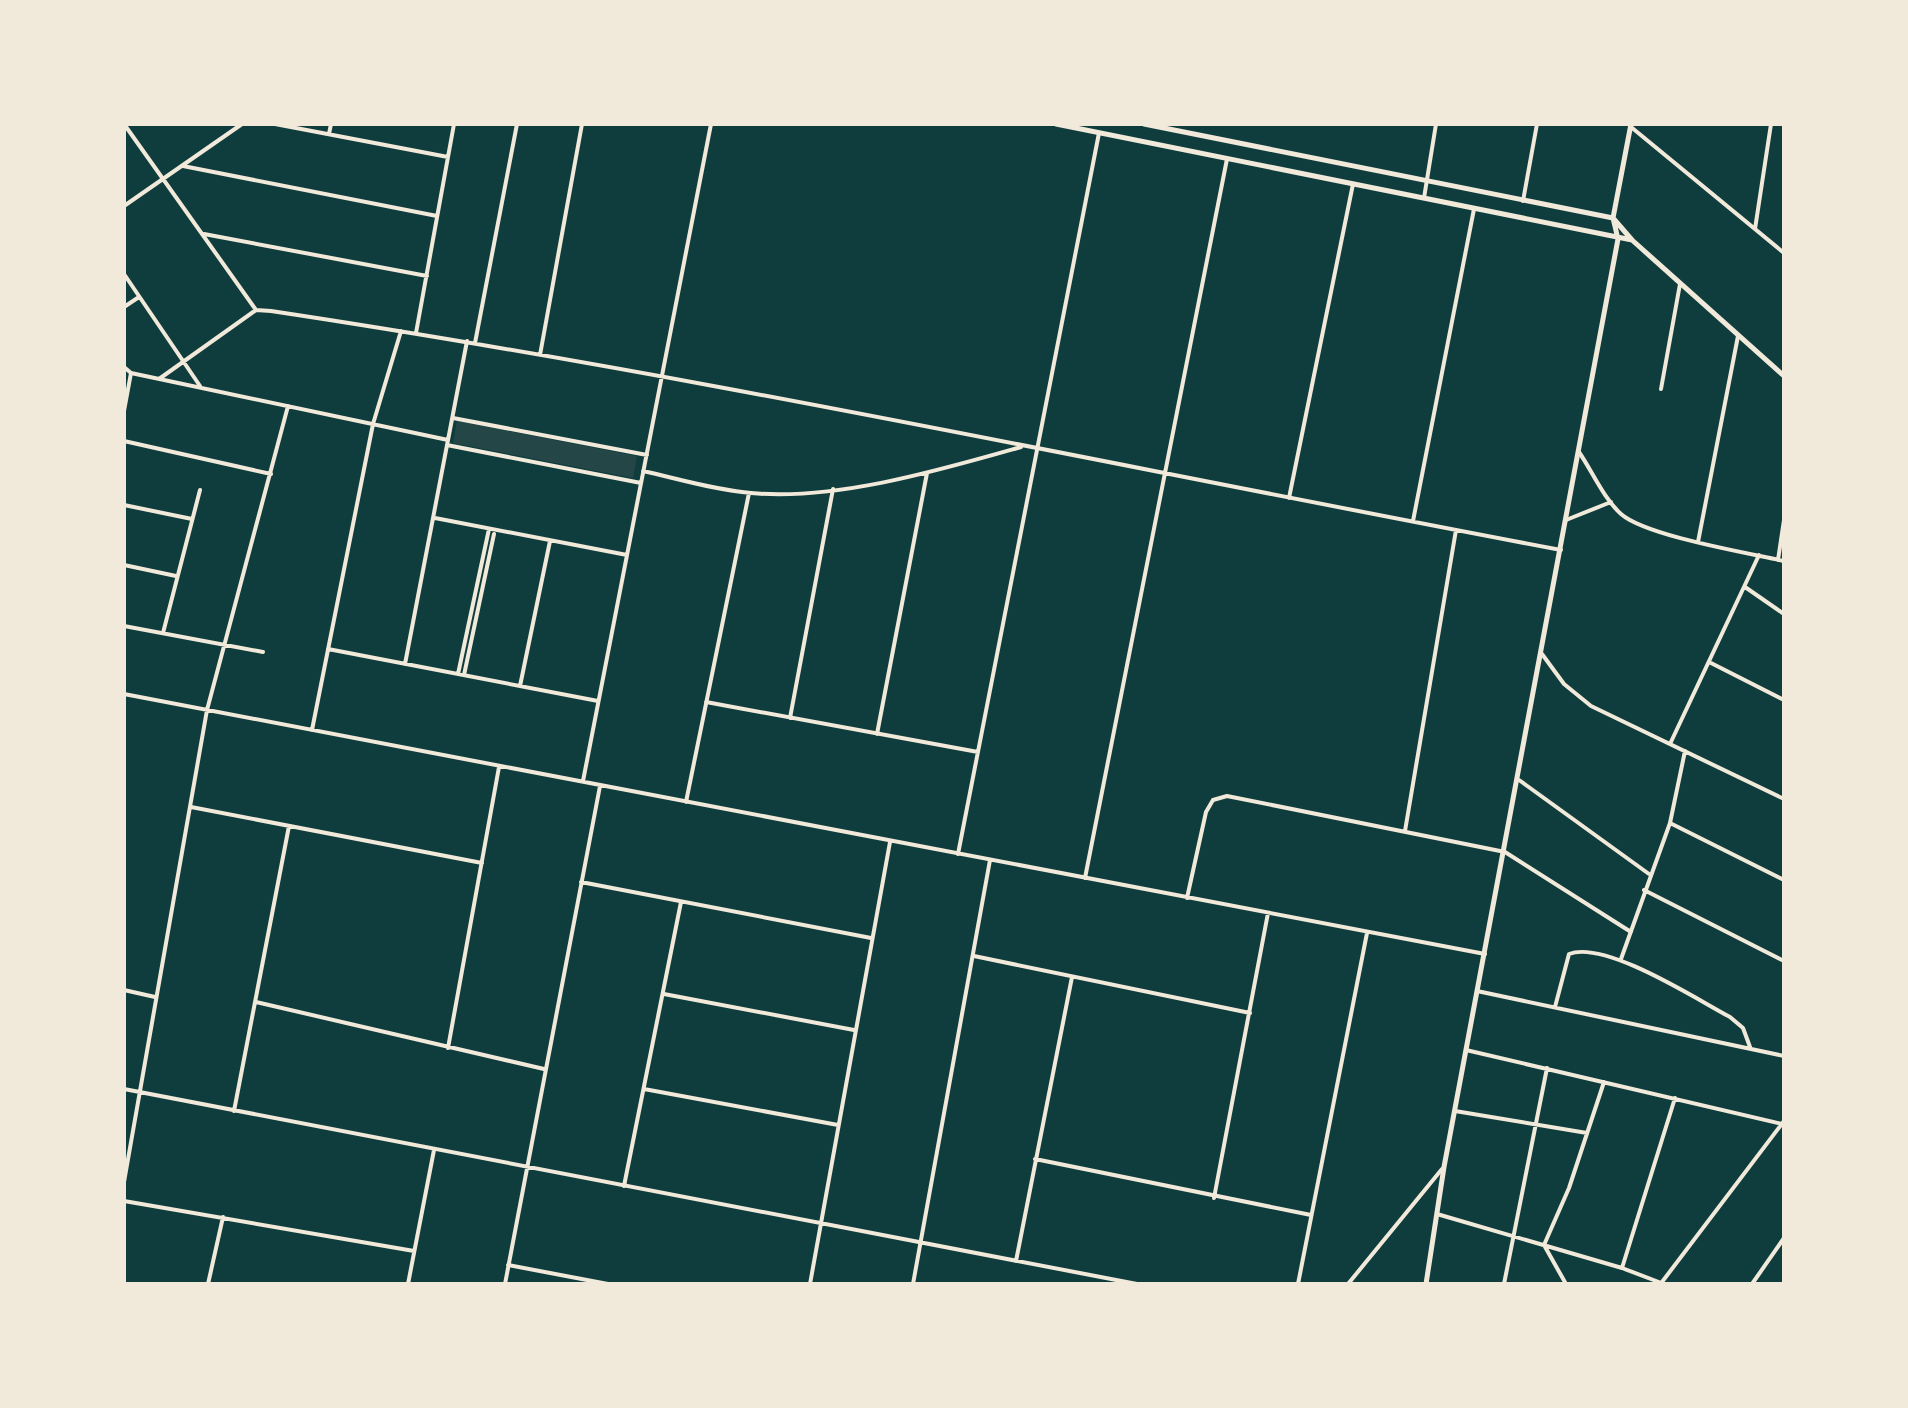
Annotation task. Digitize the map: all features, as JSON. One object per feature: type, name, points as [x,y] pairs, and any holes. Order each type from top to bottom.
[{"type":"street","points":[[124,124],[256,310]]},
{"type":"street","points":[[227,124],[232,132]]},
{"type":"street","points":[[124,206],[242,124]]},
{"type":"street","points":[[275,124],[448,157]]},
{"type":"street","points":[[329,134],[331,124]]},
{"type":"street","points":[[416,333],[454,124]]},
{"type":"street","points":[[475,343],[517,124]]},
{"type":"street","points":[[540,355],[582,124]]},
{"type":"street","points":[[583,782],[711,124]]},
{"type":"street","points":[[1056,124],[1632,240]]},
{"type":"street","points":[[1144,124],[1613,218],[1632,240],[1784,376]]},
{"type":"street","points":[[1424,198],[1436,124]]},
{"type":"street","points":[[1523,201],[1537,124]]},
{"type":"street","points":[[1755,229],[1771,124]]},
{"type":"street","points":[[1426,1284],[1454,1111],[1519,780],[1618,239],[1613,218],[1631,125],[1784,253]]},
{"type":"street","points":[[958,854],[1099,133]]},
{"type":"street","points":[[1085,878],[1227,159]]},
{"type":"street","points":[[183,166],[437,216]]},
{"type":"street","points":[[1289,498],[1353,184]]},
{"type":"street","points":[[1413,522],[1474,209]]},
{"type":"street","points":[[204,234],[427,276]]},
{"type":"street","points":[[124,274],[202,388]]},
{"type":"street","points":[[1661,389],[1680,284]]},
{"type":"street","points":[[124,307],[139,297]]},
{"type":"street","points":[[159,379],[256,310],[467,341],[1561,550]]},
{"type":"street","points":[[312,730],[373,424],[401,331]]},
{"type":"street","points":[[1698,542],[1738,336]]},
{"type":"street","points":[[405,664],[467,341]]},
{"type":"street","points":[[124,367],[131,373],[641,483]]},
{"type":"street","points":[[124,411],[131,373]]},
{"type":"street","points":[[124,1182],[207,710],[288,406]]},
{"type":"street","points":[[453,418],[647,455]]},
{"type":"street","points":[[124,441],[271,474]]},
{"type":"street","points":[[643,471],[749,493],[797,494],[927,473],[1023,446]]},
{"type":"street","points":[[1578,450],[1611,502],[1631,521],[1698,542],[1781,560],[1784,520]]},
{"type":"street","points":[[877,734],[927,473]]},
{"type":"street","points":[[790,718],[833,489]]},
{"type":"street","points":[[163,633],[200,490]]},
{"type":"street","points":[[686,802],[749,493]]},
{"type":"street","points":[[1566,520],[1611,502]]},
{"type":"street","points":[[124,505],[192,519]]},
{"type":"street","points":[[435,518],[627,555]]},
{"type":"street","points":[[461,675],[489,529]]},
{"type":"street","points":[[1405,831],[1456,530]]},
{"type":"street","points":[[461,675],[494,534]]},
{"type":"street","points":[[520,686],[550,541]]},
{"type":"street","points":[[1670,744],[1759,555]]},
{"type":"street","points":[[124,565],[178,576]]},
{"type":"street","points":[[1745,587],[1784,614]]},
{"type":"street","points":[[124,626],[263,652]]},
{"type":"street","points":[[328,649],[598,701]]},
{"type":"street","points":[[1542,654],[1564,684],[1591,706],[1784,799]]},
{"type":"street","points":[[1710,663],[1784,700]]},
{"type":"street","points":[[124,694],[1485,954]]},
{"type":"street","points":[[706,702],[978,752]]},
{"type":"street","points":[[1621,959],[1649,874],[1670,823],[1685,751]]},
{"type":"street","points":[[448,1048],[500,766]]},
{"type":"street","points":[[1519,780],[1649,874]]},
{"type":"street","points":[[505,1284],[600,786]]},
{"type":"street","points":[[1187,898],[1206,812],[1213,800],[1227,796],[1505,852],[1631,932]]},
{"type":"street","points":[[191,807],[482,863]]},
{"type":"street","points":[[1670,823],[1784,880]]},
{"type":"street","points":[[234,1111],[289,826]]},
{"type":"street","points":[[810,1284],[823,1224],[854,1030],[891,841]]},
{"type":"street","points":[[913,1284],[990,860]]},
{"type":"street","points":[[581,882],[871,938]]},
{"type":"street","points":[[1644,890],[1784,961]]},
{"type":"street","points":[[624,1186],[681,902]]},
{"type":"street","points":[[1214,1198],[1268,913]]},
{"type":"street","points":[[1298,1284],[1367,932]]},
{"type":"street","points":[[1555,1007],[1569,954],[1578,950],[1621,959],[1730,1017],[1743,1028],[1750,1048]]},
{"type":"street","points":[[973,955],[1250,1013]]},
{"type":"street","points":[[1016,1261],[1072,977]]},
{"type":"street","points":[[124,990],[155,997]]},
{"type":"street","points":[[1477,991],[1784,1056]]},
{"type":"street","points":[[664,994],[854,1030]]},
{"type":"street","points":[[256,1002],[544,1069]]},
{"type":"street","points":[[1436,1214],[1622,1268],[1663,1283],[1783,1122],[1466,1050]]},
{"type":"street","points":[[1504,1284],[1547,1068]]},
{"type":"street","points":[[1544,1245],[1569,1188],[1604,1082]]},
{"type":"street","points":[[124,1089],[1137,1284]]},
{"type":"street","points":[[644,1089],[838,1125]]},
{"type":"street","points":[[1622,1268],[1675,1097]]},
{"type":"street","points":[[1454,1111],[1587,1133]]},
{"type":"street","points":[[408,1284],[434,1150]]},
{"type":"street","points":[[1034,1159],[1214,1198],[1311,1215]]},
{"type":"street","points":[[1348,1284],[1444,1167]]},
{"type":"street","points":[[124,1201],[414,1251]]},
{"type":"street","points":[[208,1284],[223,1217]]},
{"type":"street","points":[[1752,1284],[1784,1238]]},
{"type":"street","points":[[1544,1245],[1566,1284]]},
{"type":"street","points":[[508,1265],[608,1284]]},
{"type":"shaded area","points":[[457,421],[637,456],[633,478],[453,443]]}]
